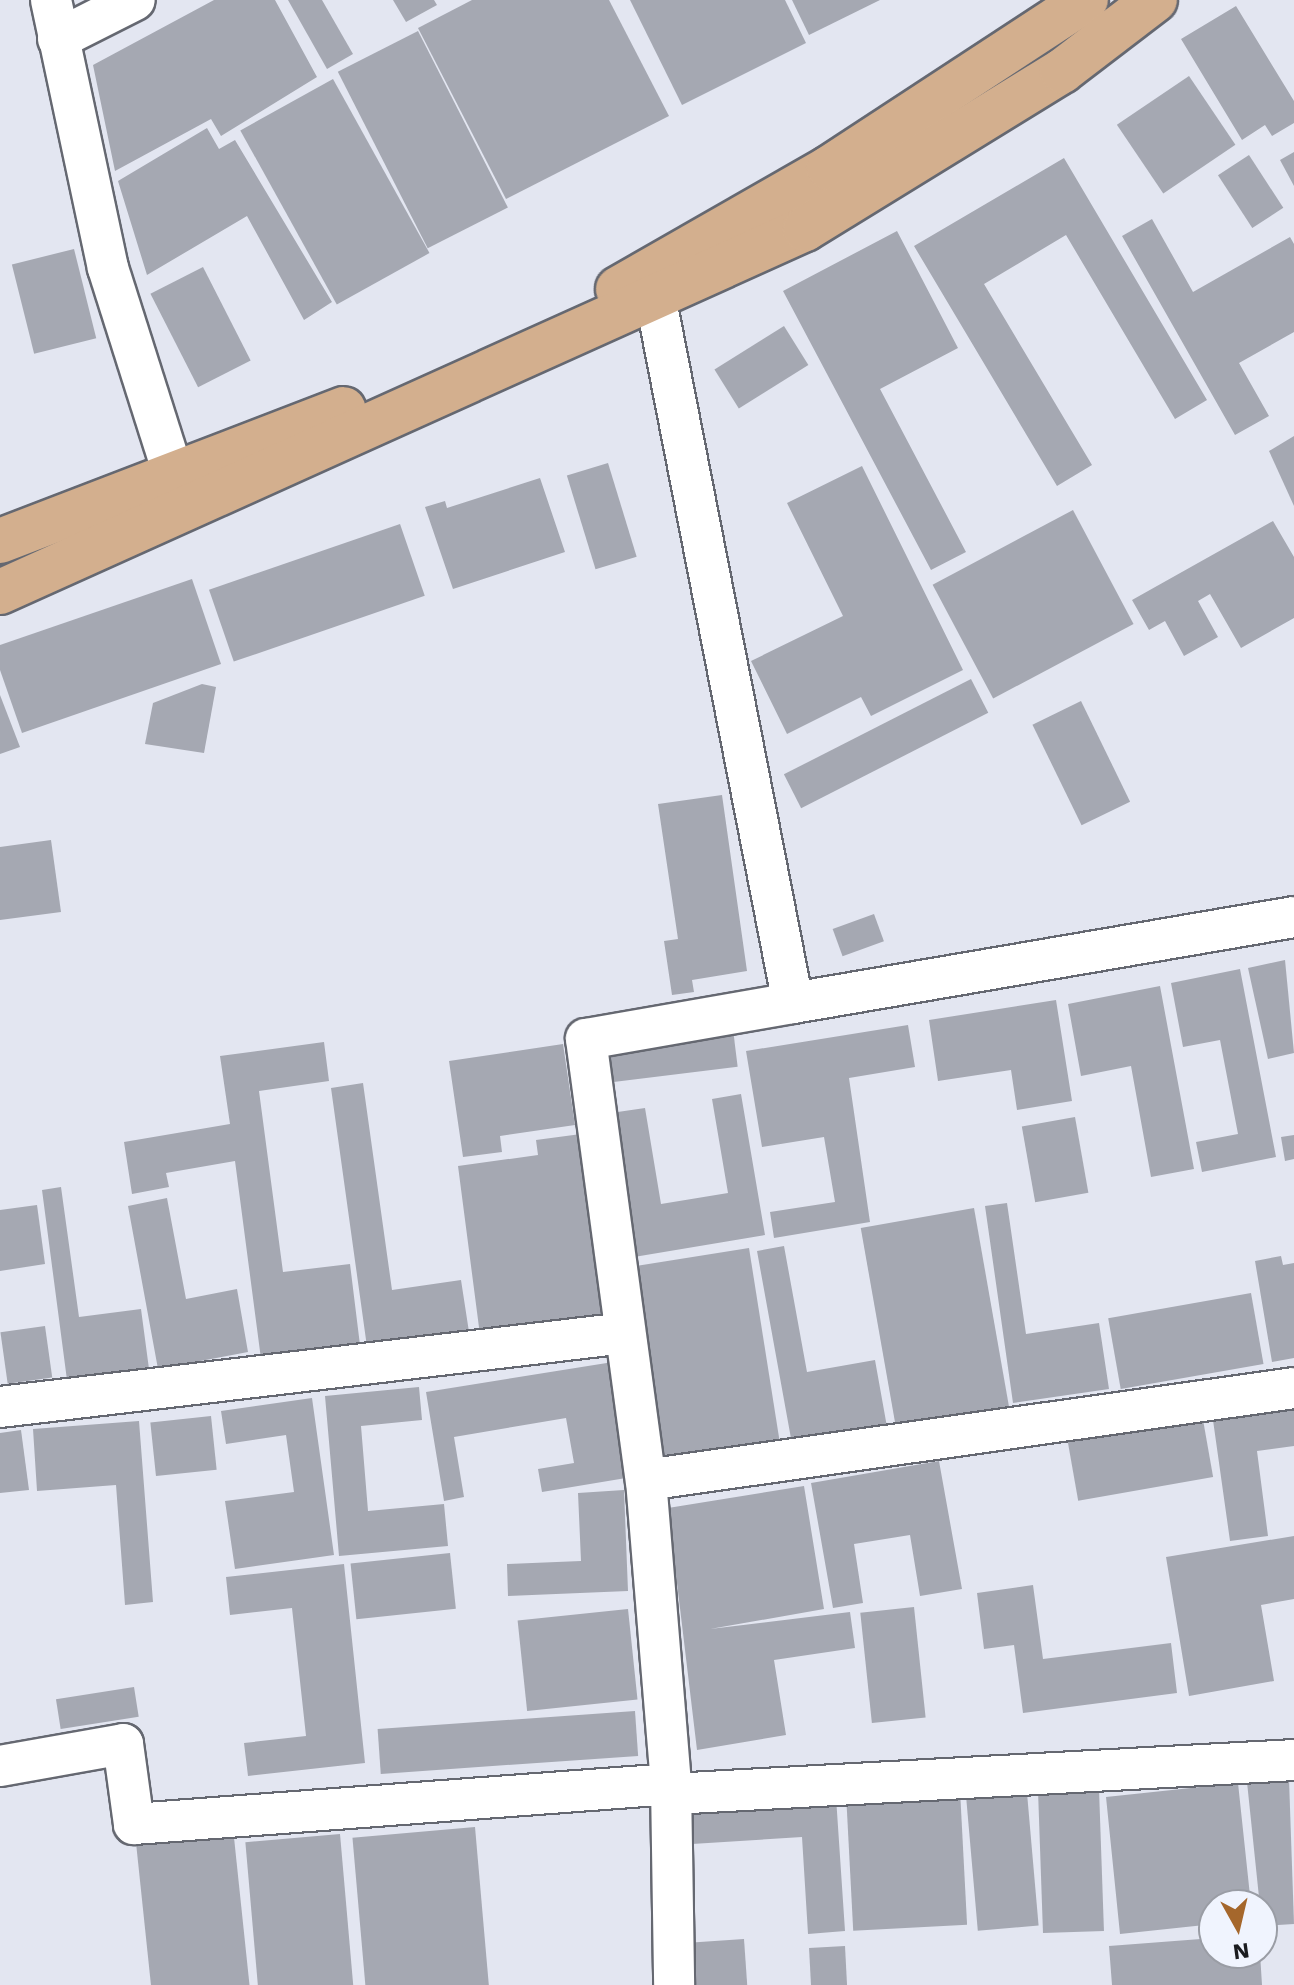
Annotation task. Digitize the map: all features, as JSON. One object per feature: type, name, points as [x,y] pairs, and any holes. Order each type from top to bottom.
[{"type":"main road","points":[[0,541],[174,476],[630,284],[829,168],[1086,0]]},
{"type":"main road","points":[[0,592],[656,301],[805,229],[1062,71],[1155,0]]},
{"type":"street","points":[[51,0],[108,268],[174,476]]},
{"type":"street","points":[[58,39],[135,0]]},
{"type":"street","points":[[656,301],[793,1003]]},
{"type":"street","points":[[674,1985],[671,1789],[646,1480],[586,1039],[1294,917]]},
{"type":"street","points":[[0,1407],[625,1333]]},
{"type":"street","points":[[646,1480],[1294,1388]]},
{"type":"street","points":[[0,1766],[123,1744],[134,1824],[671,1789],[1294,1760]]},
{"type":"building","points":[[214,0],[275,0],[317,77],[221,136],[211,119],[115,171],[93,65]]},
{"type":"building","points":[[288,0],[322,0],[353,54],[327,69]]},
{"type":"building","points":[[393,0],[434,0],[437,5],[406,22]]},
{"type":"building","points":[[472,0],[609,0],[669,116],[506,199],[418,28]]},
{"type":"building","points":[[630,0],[785,0],[806,43],[682,105]]},
{"type":"building","points":[[792,0],[880,0],[809,35]]},
{"type":"building","points":[[1236,6],[1294,101],[1294,123],[1272,136],[1265,125],[1242,140],[1181,39]]},
{"type":"building","points":[[418,31],[508,207],[428,248],[338,72]]},
{"type":"building","points":[[1189,76],[1235,145],[1163,193],[1117,125]]},
{"type":"building","points":[[333,79],[429,253],[337,304],[240,130]]},
{"type":"building","points":[[207,128],[219,149],[235,140],[332,302],[304,320],[247,216],[147,275],[118,181]]},
{"type":"building","points":[[1294,152],[1294,186],[1280,160]]},
{"type":"building","points":[[1249,155],[1283,208],[1252,228],[1218,175]]},
{"type":"building","points":[[1064,158],[1207,400],[1175,419],[1066,235],[984,284],[1092,465],[1057,486],[914,246]]},
{"type":"building","points":[[1152,219],[1193,292],[1290,237],[1294,244],[1294,332],[1239,363],[1269,416],[1235,435],[1122,236]]},
{"type":"building","points":[[897,231],[958,348],[880,389],[966,552],[931,570],[783,291]]},
{"type":"building","points":[[74,249],[96,338],[34,354],[12,264]]},
{"type":"building","points":[[203,267],[251,361],[198,387],[150,294]]},
{"type":"building","points":[[784,326],[808,365],[739,408],[714,369]]},
{"type":"building","points":[[1294,436],[1294,506],[1269,451]]},
{"type":"building","points":[[608,463],[637,557],[596,569],[567,476]]},
{"type":"building","points":[[862,466],[963,670],[871,716],[861,697],[787,734],[751,661],[843,616],[787,503]]},
{"type":"building","points":[[540,478],[565,552],[453,589],[425,507],[445,501],[447,508]]},
{"type":"building","points":[[1073,510],[1134,624],[993,699],[933,585]]},
{"type":"building","points":[[1273,521],[1294,557],[1294,618],[1241,648],[1210,594],[1198,601],[1218,637],[1184,656],[1165,621],[1149,630],[1132,600]]},
{"type":"building","points":[[400,524],[425,596],[234,662],[209,590]]},
{"type":"building","points":[[192,579],[221,664],[22,733],[0,670],[0,645]]},
{"type":"building","points":[[971,679],[988,713],[801,808],[784,774]]},
{"type":"building","points":[[202,684],[216,687],[204,753],[145,744],[153,703]]},
{"type":"building","points":[[0,695],[20,747],[0,754]]},
{"type":"building","points":[[1081,701],[1130,802],[1082,825],[1032,725]]},
{"type":"building","points":[[722,795],[747,971],[692,980],[694,992],[672,995],[664,941],[678,939],[658,804]]},
{"type":"building","points":[[51,840],[61,912],[0,920],[0,847]]},
{"type":"building","points":[[874,914],[884,941],[843,956],[833,929]]},
{"type":"building","points":[[1285,960],[1294,1053],[1268,1059],[1248,968]]},
{"type":"building","points":[[1240,969],[1276,1157],[1202,1172],[1196,1142],[1238,1134],[1220,1040],[1183,1047],[1171,983]]},
{"type":"building","points":[[1160,986],[1194,1169],[1151,1177],[1131,1066],[1081,1076],[1068,1004]]},
{"type":"building","points":[[1056,1000],[1072,1101],[1017,1110],[1011,1070],[938,1081],[929,1020]]},
{"type":"building","points":[[908,1025],[915,1067],[849,1078],[870,1222],[774,1238],[770,1212],[835,1202],[824,1137],[762,1147],[746,1051]]},
{"type":"building","points":[[733,1029],[738,1067],[614,1082],[609,1044]]},
{"type":"building","points":[[324,1042],[329,1081],[259,1091],[283,1272],[350,1264],[360,1345],[261,1359],[235,1161],[166,1173],[169,1187],[132,1194],[124,1142],[230,1124],[220,1056]]},
{"type":"building","points":[[563,1044],[575,1125],[500,1136],[502,1152],[463,1157],[449,1061]]},
{"type":"building","points":[[363,1083],[392,1290],[461,1280],[469,1332],[367,1347],[331,1088]]},
{"type":"building","points":[[741,1094],[765,1235],[628,1258],[604,1114],[645,1108],[661,1204],[728,1193],[712,1099]]},
{"type":"building","points":[[1075,1117],[1088,1193],[1035,1202],[1022,1126]]},
{"type":"building","points":[[581,1134],[605,1319],[480,1335],[458,1166],[538,1155],[536,1140]]},
{"type":"building","points":[[1294,1135],[1294,1159],[1285,1161],[1281,1137]]},
{"type":"building","points":[[61,1187],[79,1317],[141,1309],[149,1369],[67,1380],[42,1190]]},
{"type":"building","points":[[167,1198],[186,1299],[237,1289],[248,1352],[158,1369],[128,1206]]},
{"type":"building","points":[[1007,1203],[1026,1334],[1099,1323],[1109,1389],[1013,1403],[985,1206]]},
{"type":"building","points":[[37,1205],[45,1264],[0,1271],[0,1210]]},
{"type":"building","points":[[974,1208],[1010,1410],[896,1430],[861,1228]]},
{"type":"building","points":[[784,1246],[807,1372],[875,1360],[887,1427],[792,1444],[757,1251]]},
{"type":"building","points":[[749,1248],[780,1441],[665,1459],[634,1266]]},
{"type":"building","points":[[1281,1256],[1283,1265],[1294,1263],[1294,1358],[1272,1362],[1255,1261]]},
{"type":"building","points":[[1251,1293],[1264,1364],[1121,1389],[1108,1318]]},
{"type":"building","points":[[45,1326],[52,1377],[8,1384],[0,1332]]},
{"type":"building","points":[[613,1362],[632,1477],[542,1492],[538,1469],[574,1463],[566,1418],[454,1437],[464,1497],[444,1501],[426,1392]]},
{"type":"building","points":[[419,1387],[422,1420],[361,1426],[368,1511],[444,1504],[448,1546],[339,1556],[325,1396]]},
{"type":"building","points":[[312,1398],[334,1555],[235,1569],[225,1501],[294,1492],[286,1435],[226,1444],[221,1411]]},
{"type":"building","points":[[1294,1401],[1294,1446],[1257,1451],[1268,1536],[1230,1541],[1212,1413]]},
{"type":"building","points":[[1202,1414],[1213,1477],[1078,1501],[1067,1438]]},
{"type":"building","points":[[211,1416],[217,1470],[156,1476],[150,1422]]},
{"type":"building","points":[[139,1421],[153,1602],[125,1605],[116,1485],[37,1491],[33,1429]]},
{"type":"building","points":[[21,1430],[29,1490],[0,1493],[0,1433]]},
{"type":"building","points":[[939,1461],[962,1589],[920,1596],[910,1535],[854,1544],[863,1603],[833,1608],[811,1483]]},
{"type":"building","points":[[804,1486],[824,1609],[710,1629],[850,1612],[855,1648],[774,1660],[786,1735],[697,1750],[668,1508]]},
{"type":"building","points":[[624,1490],[628,1591],[508,1596],[507,1564],[581,1561],[578,1493]]},
{"type":"building","points":[[1294,1536],[1294,1599],[1261,1605],[1274,1681],[1189,1696],[1166,1557]]},
{"type":"building","points":[[450,1553],[456,1609],[356,1619],[351,1563]]},
{"type":"building","points":[[344,1564],[365,1763],[248,1776],[244,1743],[306,1736],[292,1608],[230,1615],[226,1577]]},
{"type":"building","points":[[1033,1585],[1043,1659],[1171,1643],[1177,1693],[1023,1713],[1014,1645],[984,1649],[977,1593]]},
{"type":"building","points":[[914,1607],[926,1717],[872,1723],[860,1613]]},
{"type":"building","points":[[628,1609],[638,1700],[527,1711],[518,1621]]},
{"type":"building","points":[[134,1687],[139,1717],[61,1729],[56,1699]]},
{"type":"building","points":[[635,1711],[638,1756],[381,1774],[378,1729]]},
{"type":"building","points":[[1289,1779],[1294,1924],[1278,1925],[1278,1889],[1258,1889],[1247,1782]]},
{"type":"building","points":[[1238,1783],[1249,1889],[1198,1889],[1198,1926],[1120,1934],[1106,1797]]},
{"type":"building","points":[[1099,1789],[1104,1931],[1043,1933],[1038,1791]]},
{"type":"building","points":[[960,1790],[967,1925],[853,1931],[846,1796]]},
{"type":"building","points":[[1027,1793],[1039,1925],[978,1931],[966,1798]]},
{"type":"building","points":[[836,1797],[845,1931],[808,1934],[802,1837],[692,1844],[690,1806]]},
{"type":"building","points":[[475,1827],[489,1985],[365,1985],[352,1838]]},
{"type":"building","points":[[233,1828],[250,1985],[151,1985],[136,1838]]},
{"type":"building","points":[[340,1834],[353,1985],[258,1985],[245,1842]]},
{"type":"building","points":[[744,1939],[747,1985],[688,1985],[685,1943]]},
{"type":"building","points":[[1198,1939],[1198,1969],[1261,1969],[1262,1985],[1112,1985],[1109,1946]]},
{"type":"building","points":[[845,1946],[847,1985],[811,1985],[809,1948]]}]
